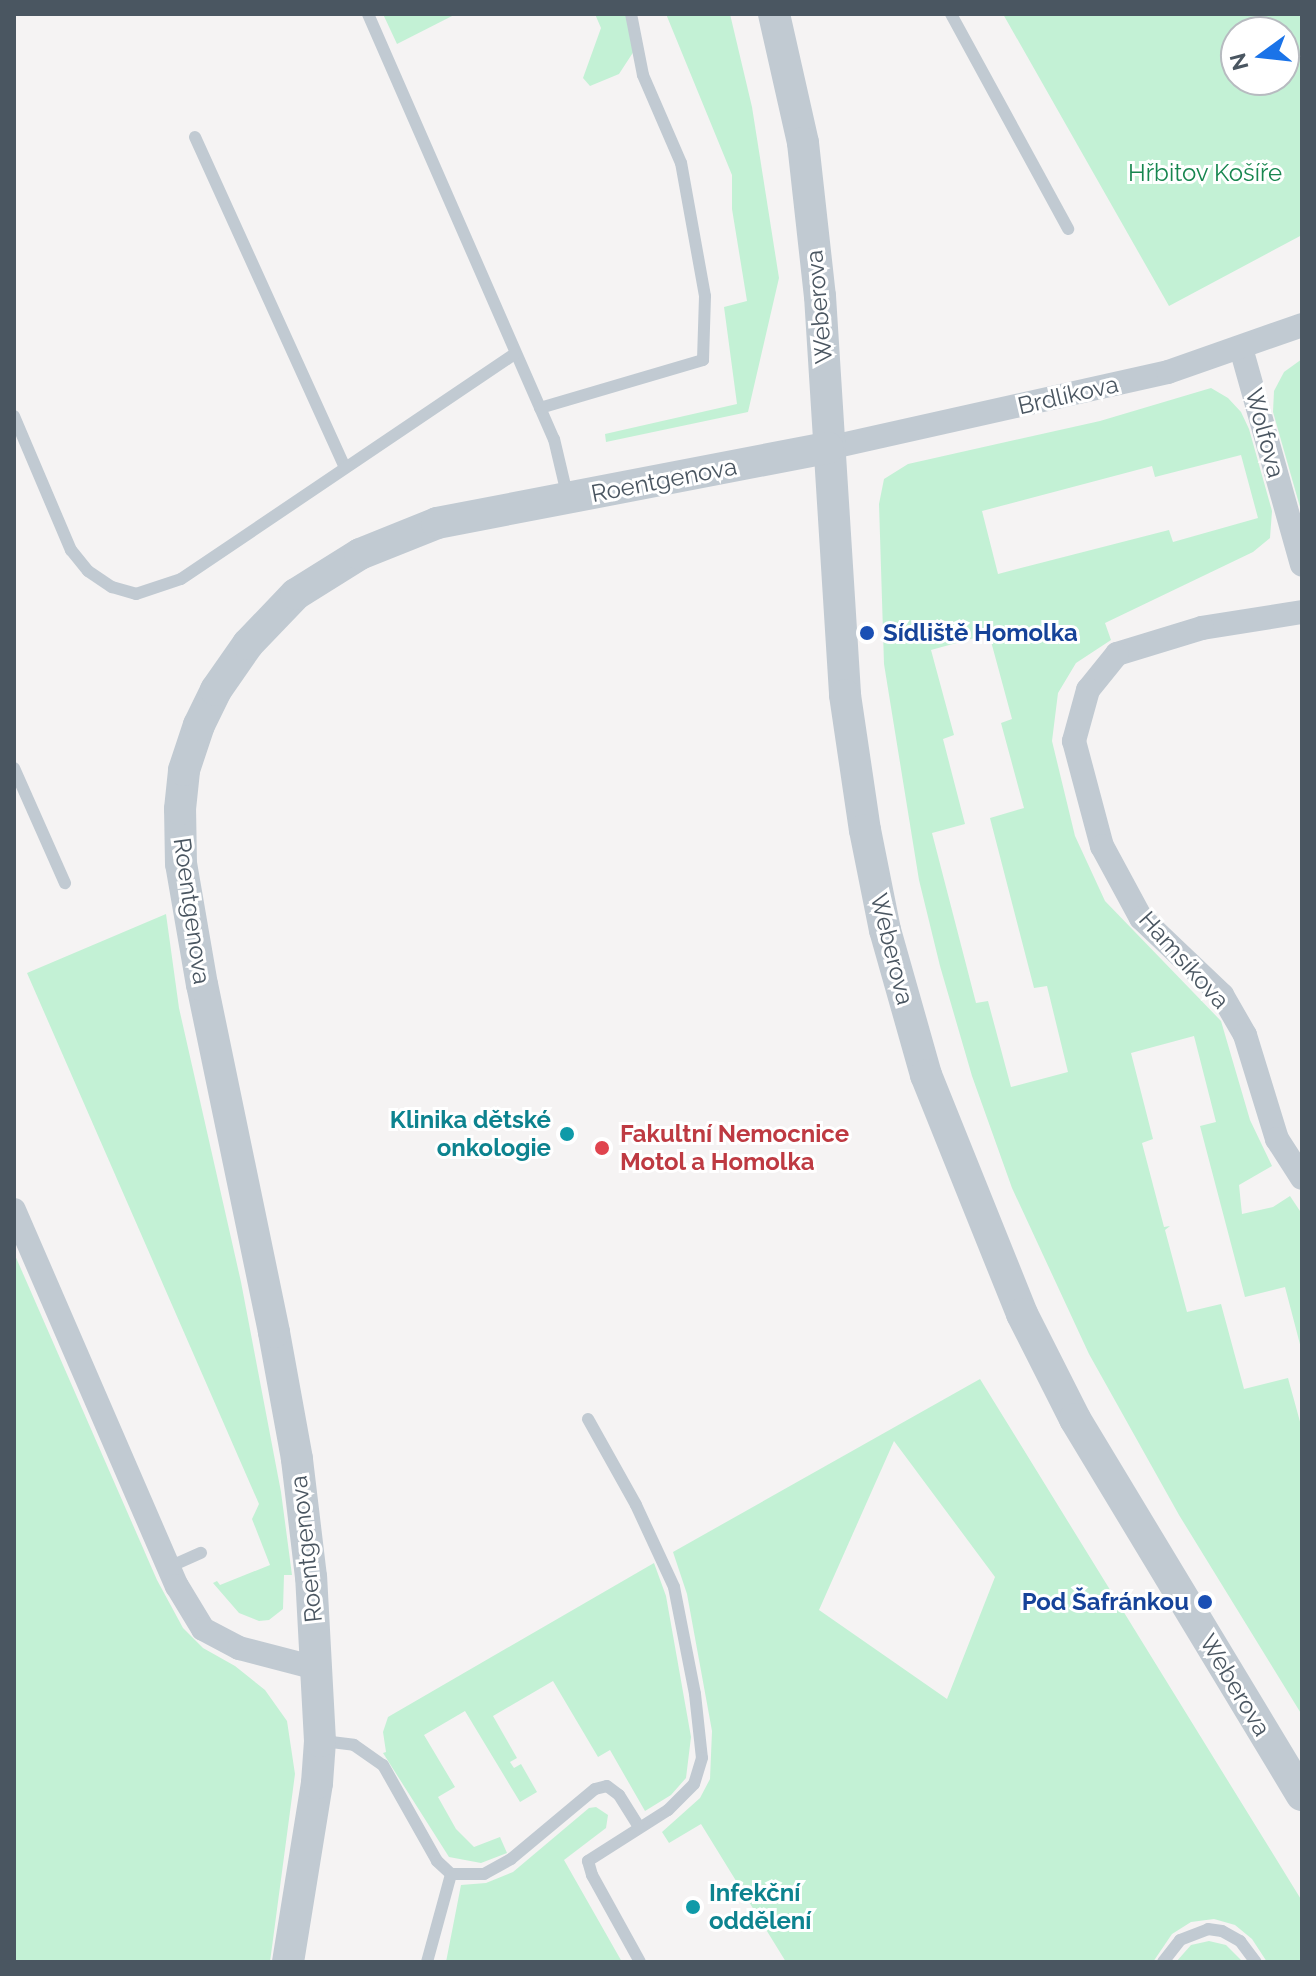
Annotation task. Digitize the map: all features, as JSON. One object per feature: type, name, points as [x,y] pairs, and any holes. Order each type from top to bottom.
[{"type":"street","name":"Weberova","points":[[774,14],[803,143],[820,296],[845,695],[865,830],[885,930],[926,1075],[1022,1314],[1075,1419],[1302,1795]]},
{"type":"street","name":"Brdlíkova","points":[[828,448],[1168,372],[1302,325]]},
{"type":"street","name":"Wolfova","points":[[1241,348],[1302,565]]},
{"type":"street","name":"Roentgenova","points":[[288,1962],[317,1783],[320,1741],[311,1577],[297,1459],[188,912],[181,850],[184,770],[199,725],[216,690],[248,644],[296,594],[360,554],[437,523],[828,448]]},
{"type":"street","name":"Hamsíkova","points":[[1302,612],[1202,628],[1117,654],[1088,690],[1074,741],[1102,846],[1141,918],[1222,995],[1245,1035],[1277,1139],[1302,1178]]},
{"type":"street","points":[[14,1210],[169,1567],[203,1629],[239,1648],[316,1668]]},
{"type":"lane","points":[[368,14],[554,439],[568,498]]},
{"type":"lane","points":[[540,408],[703,360],[705,296],[681,163],[643,75],[631,14]]},
{"type":"lane","points":[[951,14],[1068,229]]},
{"type":"lane","points":[[195,137],[345,468]]},
{"type":"lane","points":[[14,416],[71,550],[88,571],[112,587],[136,594],[181,579],[515,354]]},
{"type":"lane","points":[[14,768],[65,883]]},
{"type":"lane","points":[[588,1419],[636,1505],[674,1587],[695,1694],[702,1758],[694,1784],[668,1810],[638,1826],[588,1861],[592,1875],[640,1962]]},
{"type":"lane","points":[[169,1567],[201,1553]]},
{"type":"lane","points":[[320,1741],[354,1745],[383,1765],[437,1861],[451,1874],[484,1874],[511,1859],[595,1789],[607,1786],[619,1795],[638,1826]]},
{"type":"lane","points":[[427,1962],[451,1874]]},
{"type":"lane","points":[[1163,1962],[1180,1940],[1208,1929],[1222,1931],[1240,1941],[1256,1962]]},
{"type":"green space","points":[[383,14],[456,14],[397,44]]},
{"type":"green space","points":[[595,14],[636,14],[634,51],[619,74],[590,86],[583,78],[601,28]]},
{"type":"green space","points":[[666,14],[730,14],[752,107],[779,278],[748,412],[606,442],[605,434],[737,404],[724,307],[747,301],[732,209],[732,175]]},
{"type":"green space","name":"Hřbitov Košíře","points":[[1003,14],[1302,14],[1302,235],[1169,306]]},
{"type":"green space","points":[[1302,359],[1302,514],[1273,412],[1274,391],[1284,372]]},
{"type":"green space","points":[[1211,388],[1228,398],[1241,412],[1249,429],[1272,511],[1270,538],[1253,552],[1105,623],[1111,640],[1076,663],[1058,693],[1052,741],[1075,836],[1105,901],[1221,1021],[1250,1120],[1272,1166],[1239,1185],[1242,1214],[1273,1207],[1290,1196],[1302,1214],[1302,1352],[1285,1287],[1245,1297],[1200,1126],[1216,1122],[1194,1036],[1131,1053],[1153,1139],[1142,1143],[1164,1227],[1170,1226],[1165,1230],[1187,1312],[1221,1304],[1244,1389],[1288,1378],[1302,1429],[1302,1715],[1179,1515],[1089,1354],[1012,1188],[972,1076],[940,966],[919,880],[884,664],[879,504],[884,479],[908,464],[1100,421]],"holes":[[[1241,455],[1258,518],[1173,542],[1169,530],[998,574],[982,511],[1152,466],[1155,477]],[[989,634],[1012,719],[1001,723],[1024,808],[990,818],[1034,988],[1047,986],[1068,1072],[1011,1087],[988,1001],[976,1003],[932,833],[965,824],[943,739],[954,735],[931,650]]]},
{"type":"green space","points":[[166,914],[179,1008],[241,1282],[281,1492],[292,1575],[284,1575],[283,1609],[269,1620],[259,1621],[239,1613],[213,1583],[217,1581],[220,1585],[270,1565],[252,1519],[259,1504],[27,973]]},
{"type":"green space","points":[[14,1253],[157,1580],[183,1628],[203,1648],[235,1666],[265,1690],[287,1721],[295,1774],[270,1962],[14,1962]]},
{"type":"green space","points":[[980,1379],[1302,1901],[1302,1962],[1267,1962],[1252,1939],[1235,1925],[1214,1919],[1191,1922],[1172,1934],[1153,1962],[786,1962],[701,1824],[669,1843],[662,1832],[700,1798],[710,1779],[712,1731],[687,1594],[673,1552]],"holes":[[[894,1441],[995,1577],[947,1699],[819,1610]]]},
{"type":"green space","points":[[654,1563],[666,1596],[691,1737],[686,1778],[671,1795],[645,1811],[610,1750],[598,1757],[553,1681],[493,1716],[517,1758],[510,1762],[514,1768],[521,1764],[537,1792],[520,1802],[465,1711],[424,1735],[455,1787],[438,1797],[456,1829],[474,1847],[500,1837],[507,1853],[481,1863],[449,1857],[383,1753],[386,1752],[383,1732],[388,1717]]},
{"type":"green space","points":[[596,1807],[608,1815],[606,1828],[564,1860],[622,1962],[446,1962],[461,1885],[486,1883],[513,1872],[589,1808]]},
{"type":"green space","points":[[1209,1941],[1226,1945],[1243,1962],[1176,1962],[1191,1945]]},
{"type":"place","name":"Sídliště Homolka","points":[[867,633]]},
{"type":"place","name":"Klinika dětské onkologie","points":[[567,1134]]},
{"type":"place","name":"Fakultní Nemocnice Motol a Homolka","points":[[602,1148]]},
{"type":"place","name":"Pod Šafránkou","points":[[1205,1602]]},
{"type":"place","name":"Infekční oddělení","points":[[693,1907]]}]
